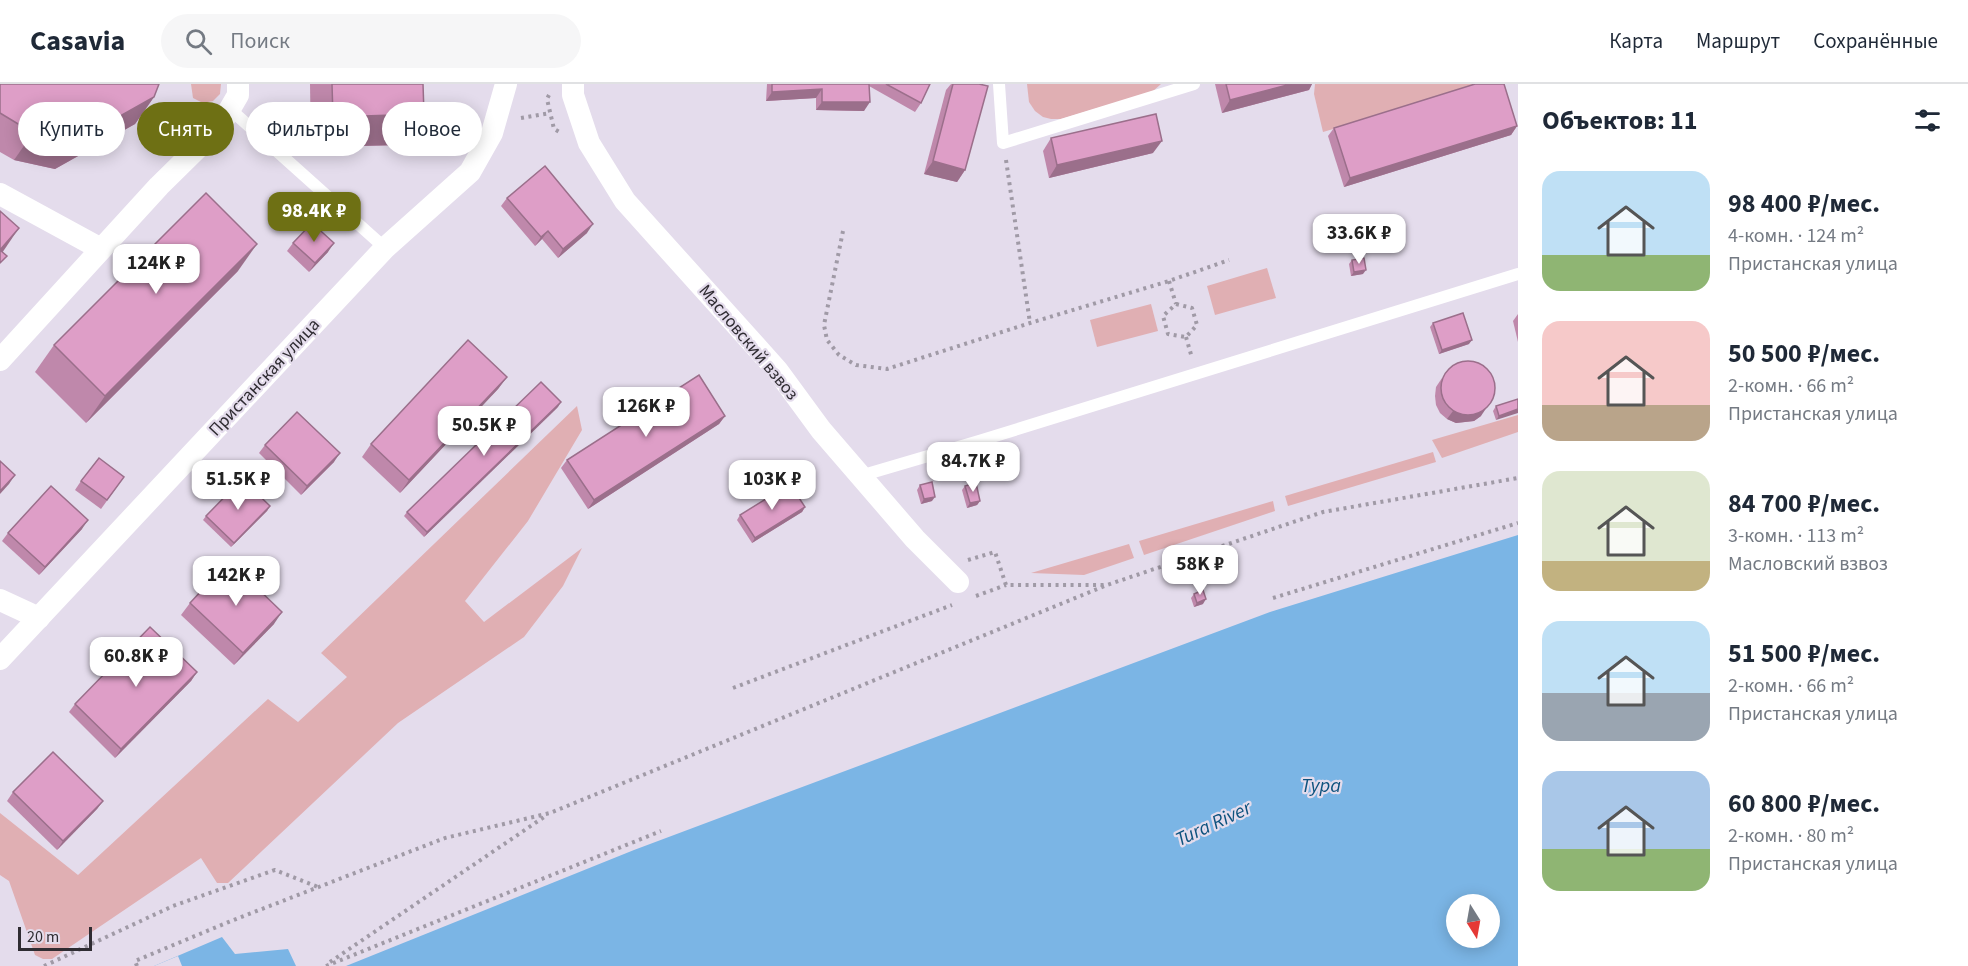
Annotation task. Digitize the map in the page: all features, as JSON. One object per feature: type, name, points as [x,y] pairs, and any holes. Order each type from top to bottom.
[{"type":"street","points":[[234,104],[238,95],[238,84]]},
{"type":"street","name":"Пристанская улица","points":[[0,659],[385,248],[470,172],[492,133],[506,84]]},
{"type":"street","name":"Масловский взвоз","points":[[573,84],[573,95],[589,143],[625,201],[777,370],[821,430],[915,539],[964,586]]},
{"type":"street","points":[[0,360],[159,186],[190,156]]},
{"type":"street","points":[[0,194],[101,249]]},
{"type":"street","points":[[0,600],[39,618]]},
{"type":"lane","points":[[999,84],[1003,143],[1194,84]]},
{"type":"lane","points":[[234,113],[385,248]]},
{"type":"lane","points":[[860,476],[1518,274]]},
{"type":"path","points":[[547,99],[554,129]]},
{"type":"path","points":[[515,119],[550,113]]},
{"type":"path","points":[[1010,182],[1030,323]]},
{"type":"path","points":[[843,231],[824,325],[827,340],[839,355],[856,365],[887,369],[1229,260]]},
{"type":"path","points":[[1168,281],[1176,304]]},
{"type":"path","points":[[1176,304],[1192,308],[1197,325],[1186,338],[1168,334],[1163,316],[1176,304]]},
{"type":"path","points":[[137,966],[135,961],[445,838],[550,813],[1107,585],[1323,512],[1518,478]]},
{"type":"path","points":[[1273,598],[1518,523]]},
{"type":"path","points":[[964,586],[995,552],[1006,585]]},
{"type":"path","points":[[733,688],[964,586],[1107,585]]},
{"type":"path","points":[[325,966],[550,813]]},
{"type":"path","points":[[325,966],[661,831]]},
{"type":"path","points":[[44,966],[173,906],[275,870],[318,887]]},
{"type":"shaded area","points":[[191,84],[221,84],[220,94],[213,101],[201,102],[193,98]]},
{"type":"shaded area","points":[[1027,84],[1161,84],[1152,92],[1061,119],[1051,119],[1035,111],[1029,102]]},
{"type":"shaded area","points":[[1315,84],[1488,84],[1323,132],[1314,94]]},
{"type":"shaded area","points":[[1267,268],[1276,298],[1215,315],[1207,286]]},
{"type":"shaded area","points":[[1151,304],[1158,331],[1097,347],[1090,320]]},
{"type":"shaded area","points":[[577,406],[582,430],[528,521],[465,601],[484,622],[582,548],[563,586],[524,637],[398,723],[228,883],[217,883],[201,858],[52,959],[43,959],[35,955],[9,881],[0,875],[0,813],[78,875],[268,699],[298,722],[347,677],[321,653]]},
{"type":"shaded area","points":[[1518,415],[1518,432],[1442,458],[1432,440]]},
{"type":"shaded area","points":[[1433,452],[1436,462],[1288,506],[1285,496]]},
{"type":"shaded area","points":[[1273,501],[1275,511],[1144,555],[1139,541]]},
{"type":"shaded area","points":[[1129,544],[1134,558],[1084,575],[1031,573]]},
{"type":"water","name":"Тура","points":[[1518,535],[1518,966],[346,966],[634,850],[1270,612]]},
{"type":"water","points":[[222,937],[235,954],[288,949],[296,966],[154,966]]},
{"type":"pier","points":[[178,956],[182,966],[154,966]]},
{"type":"building","points":[[0,84],[159,84],[154,97],[145,102],[137,102],[137,107],[125,113],[125,102],[18,102],[18,124],[0,113]]},
{"type":"building","points":[[332,84],[423,84],[424,102],[382,102],[382,115],[370,116],[370,102],[333,102]]},
{"type":"building","points":[[772,84],[869,84],[870,102],[822,102],[822,89],[772,92]]},
{"type":"building","points":[[886,84],[930,84],[921,103]]},
{"type":"building","points":[[953,84],[988,86],[965,170],[933,161]]},
{"type":"building","points":[[1226,84],[1291,84],[1230,100]]},
{"type":"building","points":[[1475,84],[1504,84],[1517,126],[1350,178],[1334,128]]},
{"type":"building","points":[[1156,114],[1162,141],[1057,165],[1051,138]]},
{"type":"building","points":[[545,166],[593,224],[563,249],[548,231],[541,237],[507,198]]},
{"type":"building","points":[[206,193],[257,244],[105,396],[54,345]]},
{"type":"building","points":[[0,211],[19,228],[0,250]]},
{"type":"building","points":[[312,223],[334,243],[315,263],[293,243]]},
{"type":"building","points":[[0,250],[7,256],[0,263]]},
{"type":"building","points":[[1364,258],[1366,270],[1354,272],[1352,260]]},
{"type":"building","points":[[1463,313],[1472,340],[1442,350],[1433,323]]},
{"type":"building","points":[[468,340],[507,377],[409,480],[371,444]]},
{"type":"building","points":[[1468,361],[1478,363],[1487,369],[1493,378],[1495,388],[1493,398],[1487,407],[1478,413],[1468,415],[1458,413],[1449,407],[1443,398],[1441,388],[1443,378],[1449,369],[1458,363]]},
{"type":"building","points":[[699,375],[725,416],[594,500],[567,460]]},
{"type":"building","points":[[541,382],[561,402],[427,532],[407,512]]},
{"type":"building","points":[[1518,399],[1518,409],[1499,416],[1496,406]]},
{"type":"building","points":[[297,412],[340,453],[307,486],[265,445]]},
{"type":"building","points":[[99,458],[124,477],[107,500],[81,481]]},
{"type":"building","points":[[0,461],[15,475],[0,491]]},
{"type":"building","points":[[242,479],[270,506],[234,543],[206,516]]},
{"type":"building","points":[[932,482],[935,497],[924,499],[920,485]]},
{"type":"building","points":[[976,483],[980,501],[970,503],[965,486]]},
{"type":"building","points":[[790,484],[805,507],[755,538],[740,515]]},
{"type":"building","points":[[51,486],[88,520],[45,567],[8,533]]},
{"type":"building","points":[[229,561],[282,612],[243,653],[190,603]]},
{"type":"building","points":[[1203,590],[1206,599],[1197,603],[1194,594]]},
{"type":"building","points":[[150,627],[197,672],[121,749],[75,704]]},
{"type":"building","points":[[53,752],[103,801],[63,841],[13,792]]},
{"type":"water label","name":"Tura River","points":[[1213,823]]}]
